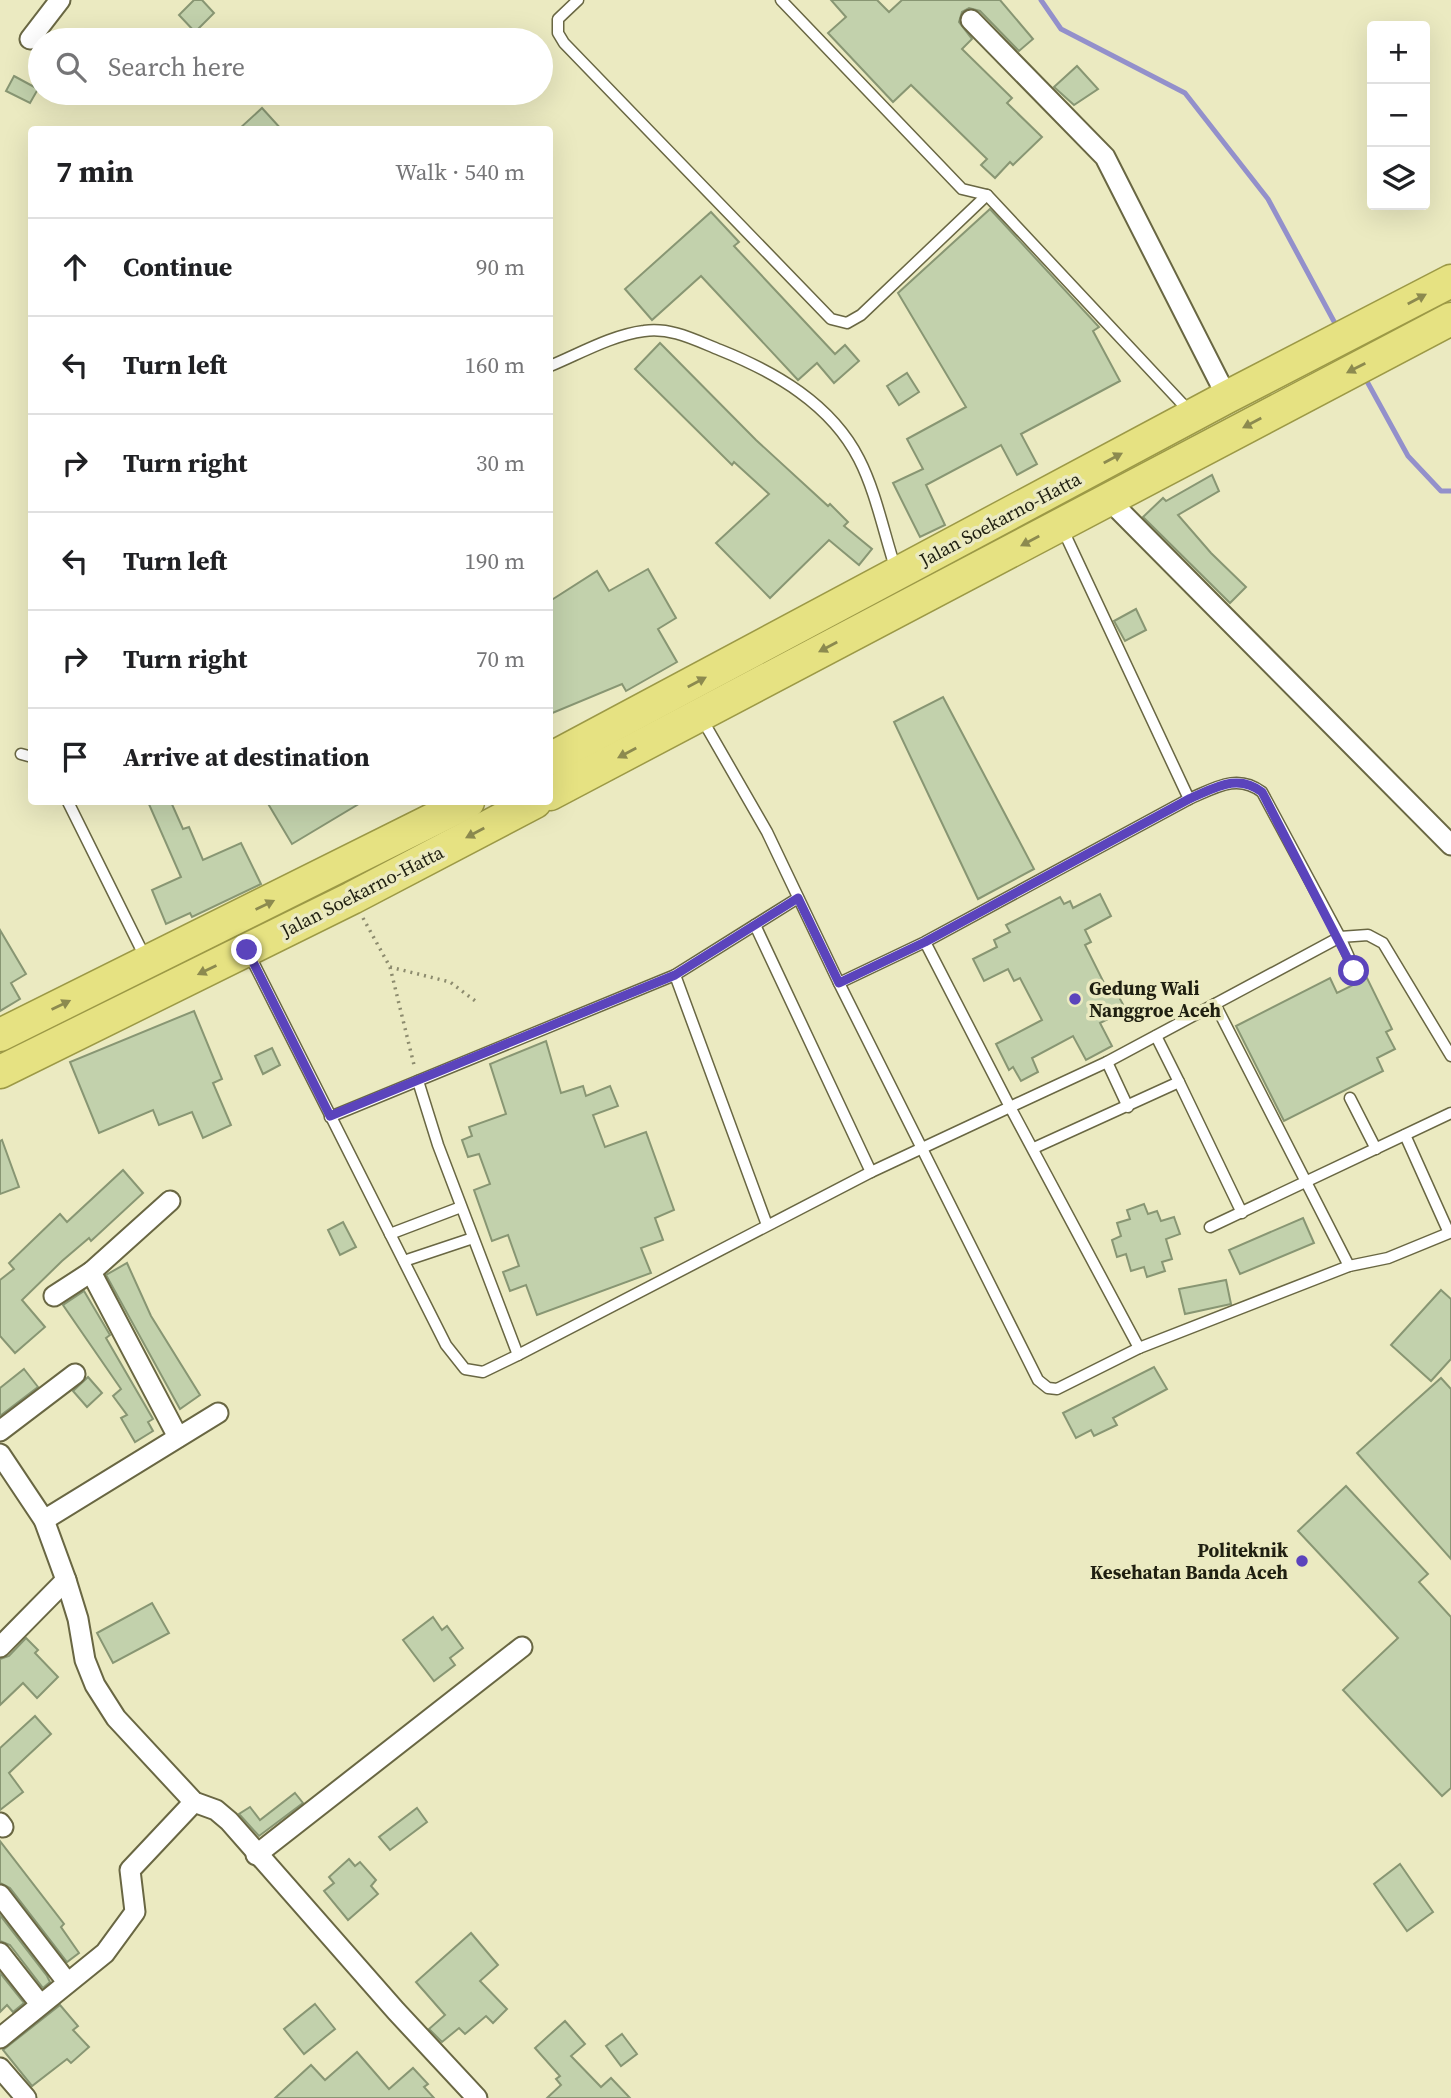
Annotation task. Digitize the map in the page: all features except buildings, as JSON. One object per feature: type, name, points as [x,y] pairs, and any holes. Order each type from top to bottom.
[{"type":"highway","name":"Jalan Soekarno-Hatta","points":[[553,757],[1193,415],[1451,281]]},
{"type":"highway","name":"Jalan Soekarno-Hatta","points":[[553,792],[1451,319]]},
{"type":"highway","name":"Jalan Soekarno-Hatta","points":[[0,1035],[462,805]]},
{"type":"highway","name":"Jalan Soekarno-Hatta","points":[[0,1072],[352,898],[529,805]]},
{"type":"street","points":[[38,28],[60,0]]},
{"type":"street","points":[[971,20],[1105,157],[1227,397]]},
{"type":"street","points":[[1108,499],[1451,845]]},
{"type":"street","points":[[54,1296],[91,1272],[170,1201]]},
{"type":"street","points":[[91,1272],[178,1437]]},
{"type":"street","points":[[0,1431],[75,1374]]},
{"type":"street","points":[[44,1520],[218,1413]]},
{"type":"street","points":[[0,1454],[44,1520],[78,1619],[85,1660],[95,1685],[116,1718],[194,1802],[216,1810],[477,2098]]},
{"type":"street","points":[[0,1647],[66,1580]]},
{"type":"street","points":[[256,1855],[522,1647]]},
{"type":"street","points":[[0,2038],[105,1953],[130,1923],[135,1900],[130,1870],[194,1802]]},
{"type":"street","points":[[0,1895],[67,1982]]},
{"type":"street","points":[[0,1953],[40,2004]]},
{"type":"street","points":[[0,2068],[26,2098]]},
{"type":"lane","points":[[578,0],[558,19],[558,33],[564,43],[831,319],[847,323],[861,315],[987,195]]},
{"type":"lane","points":[[781,0],[962,189],[987,195],[1193,415]]},
{"type":"lane","points":[[553,365],[622,336],[661,330],[678,333],[743,359],[791,384],[824,412],[848,439],[861,462],[897,575]]},
{"type":"lane","points":[[1060,524],[1189,799]]},
{"type":"lane","points":[[700,715],[767,832],[920,1149],[1038,1380],[1048,1388],[1057,1390],[1139,1348],[1349,1266],[1388,1258],[1450,1234],[1405,1135]]},
{"type":"lane","points":[[839,983],[925,942],[1189,799],[1231,781],[1251,784],[1262,792],[1340,937],[1354,971]]},
{"type":"lane","points":[[69,805],[148,963]]},
{"type":"lane","points":[[330,1116],[675,975],[798,898]]},
{"type":"lane","points":[[755,925],[871,1172]]},
{"type":"lane","points":[[247,950],[452,1356],[465,1369],[483,1372],[871,1172],[1107,1062],[1340,937],[1368,935],[1383,943],[1451,1056]]},
{"type":"lane","points":[[925,942],[1139,1348]]},
{"type":"lane","points":[[675,975],[767,1225]]},
{"type":"lane","points":[[1215,1004],[1349,1266]]},
{"type":"lane","points":[[1156,1036],[1242,1213]]},
{"type":"lane","points":[[1107,1062],[1128,1107]]},
{"type":"lane","points":[[418,1081],[461,1207],[518,1355]]},
{"type":"lane","points":[[1034,1148],[1179,1082]]},
{"type":"lane","points":[[1350,1098],[1376,1149]]},
{"type":"lane","points":[[1210,1227],[1451,1114]]},
{"type":"lane","points":[[390,1234],[461,1207]]},
{"type":"lane","points":[[404,1261],[473,1238]]},
{"type":"path","points":[[352,898],[390,967],[418,1081]]},
{"type":"path","points":[[390,967],[450,982],[478,1003]]},
{"type":"waterway","points":[[1041,0],[1061,29],[1185,93],[1268,199],[1337,327]]},
{"type":"waterway","points":[[1364,376],[1408,456],[1441,491],[1451,491]]},
{"type":"place","name":"Gedung Wali Nanggroe Aceh","points":[[1075,999]]},
{"type":"place","name":"Politeknik Kesehatan Banda Aceh","points":[[1302,1561]]},
{"type":"route","points":[[247,950],[330,1116],[675,975],[798,898],[839,983],[925,942],[1189,799],[1231,781],[1251,784],[1262,792],[1340,937],[1354,971]]}]
